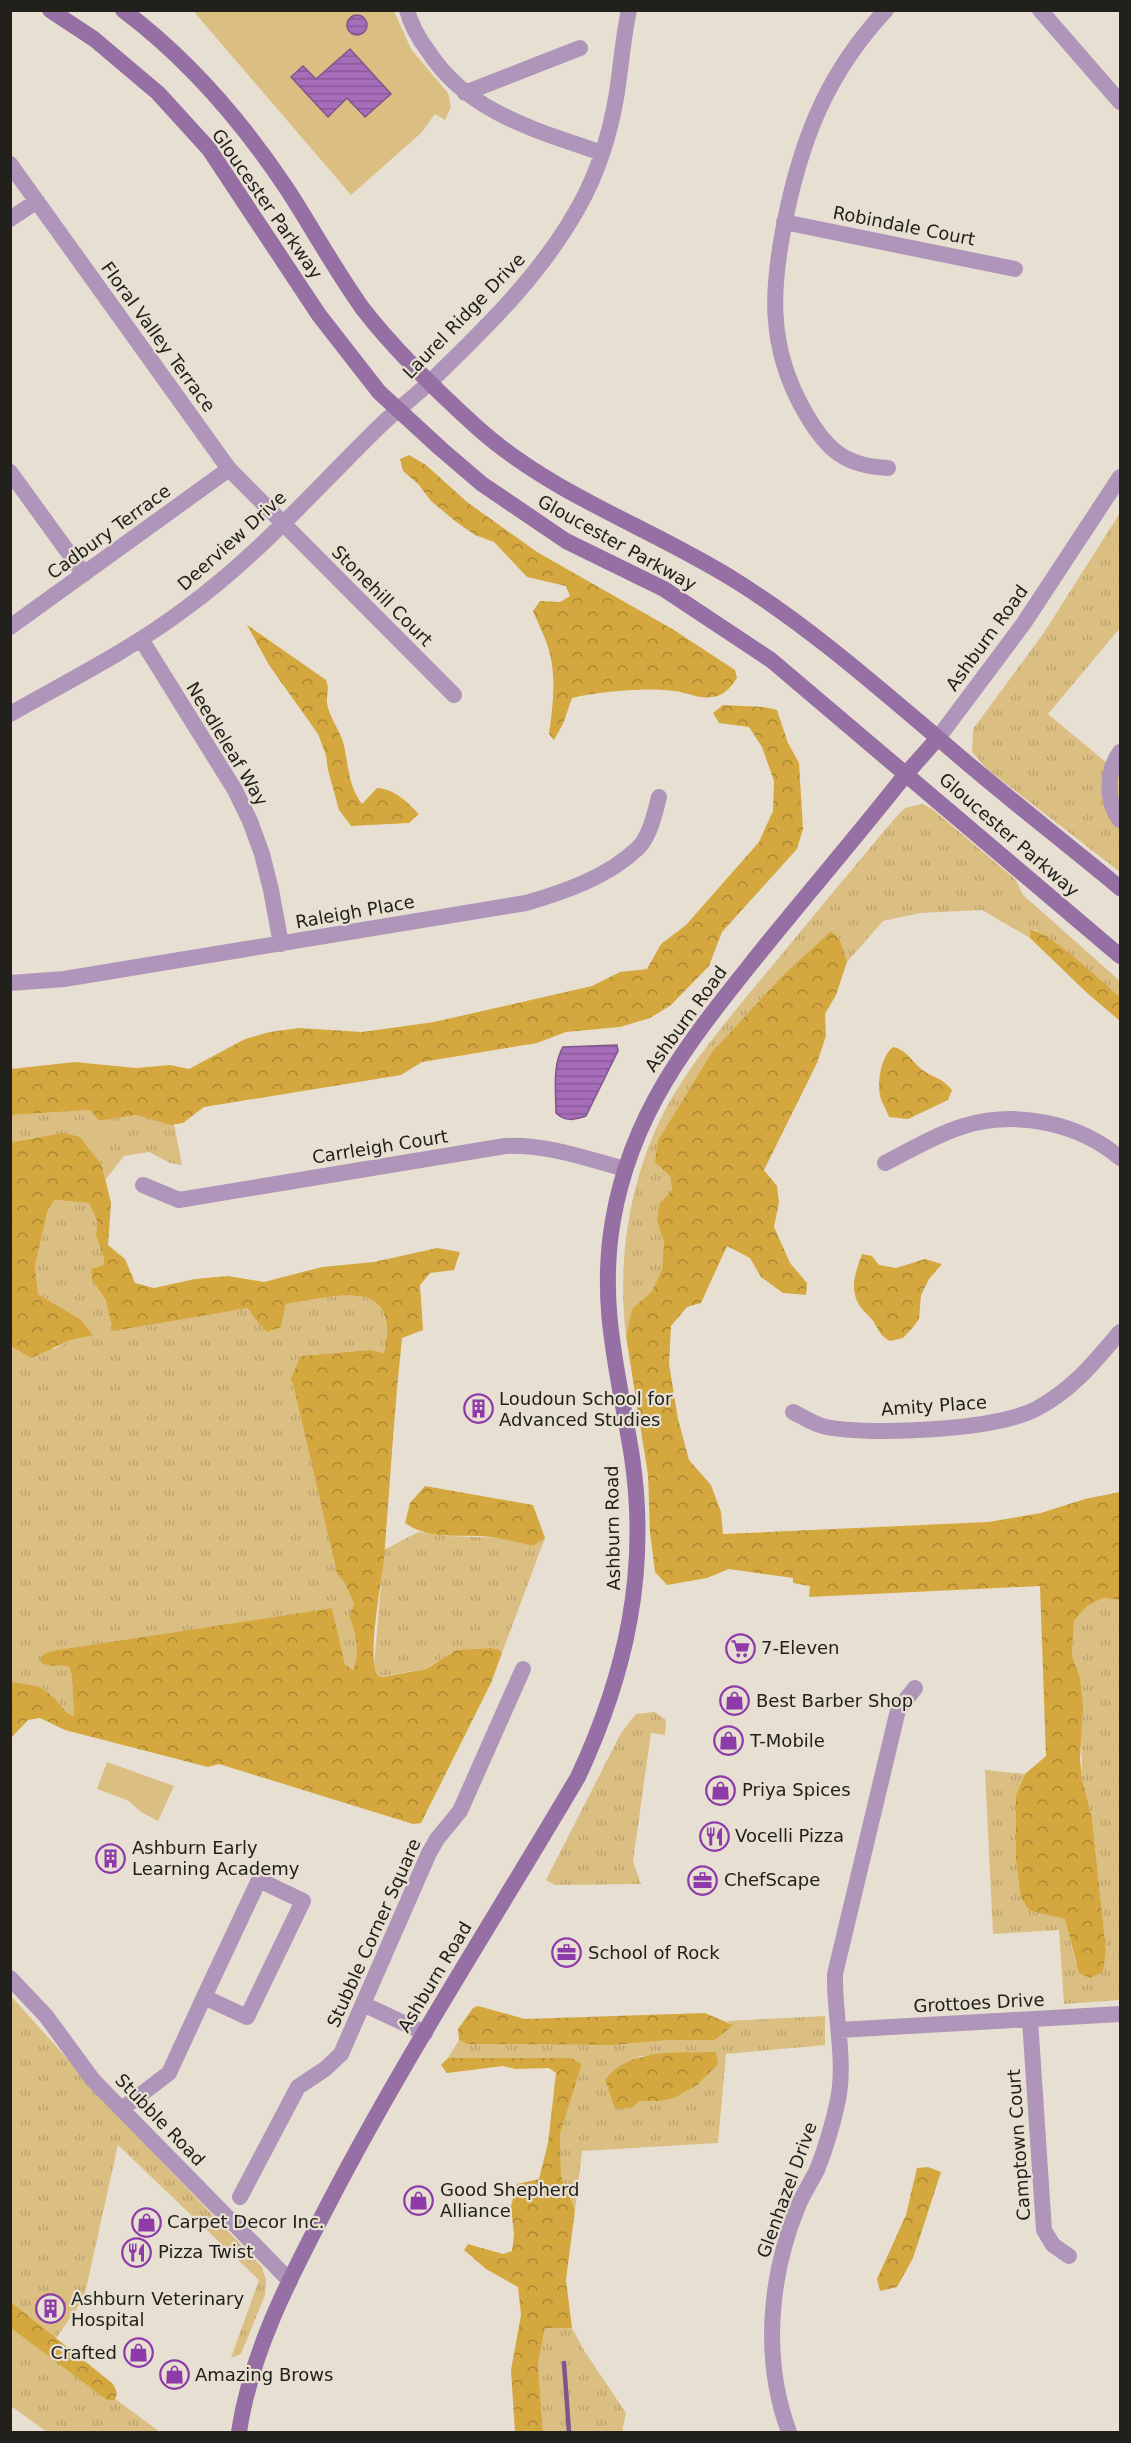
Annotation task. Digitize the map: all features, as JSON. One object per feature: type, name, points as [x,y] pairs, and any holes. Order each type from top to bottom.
[{"type":"main road","name":"Gloucester Parkway","points":[[50,10],[94,39],[158,93],[209,149],[319,315],[379,392],[474,477],[525,515],[566,541],[664,589],[771,660],[1120,956]]},
{"type":"main road","name":"Gloucester Parkway","points":[[123,10],[193,74],[242,128],[287,189],[325,254],[366,312],[429,382],[483,432],[533,470],[585,501],[734,579],[793,620],[1120,888]]},
{"type":"main road","name":"Ashburn Road","points":[[238,2433],[248,2385],[290,2281],[367,2130],[578,1777],[599,1732],[624,1653],[634,1602],[637,1566],[636,1512],[632,1459],[614,1363],[607,1302],[608,1256],[613,1220],[625,1169],[642,1123],[672,1067],[712,1011],[938,738]]},
{"type":"street","points":[[407,10],[421,41],[435,62],[465,93],[489,110],[514,122],[602,153]]},
{"type":"street","name":"Laurel Ridge Drive","points":[[399,410],[525,285],[546,258],[585,194],[602,153],[612,117],[623,35],[629,10]]},
{"type":"street","points":[[886,10],[852,50],[818,108],[801,153],[784,222],[776,266],[774,300],[779,345],[793,388],[810,421],[833,451],[853,463],[888,468]]},
{"type":"street","points":[[1040,10],[1120,102]]},
{"type":"street","points":[[465,93],[580,48]]},
{"type":"street","name":"Floral Valley Terrace","points":[[10,164],[230,470],[283,524]]},
{"type":"street","points":[[10,219],[37,201]]},
{"type":"street","name":"Robindale Court","points":[[784,222],[1015,269]]},
{"type":"street","name":"Deerview Drive","points":[[10,714],[141,639],[186,609],[231,573],[399,410]]},
{"type":"street","name":"Cadbury Terrace","points":[[10,627],[230,470]]},
{"type":"street","points":[[10,472],[84,574]]},
{"type":"street","name":"Ashburn Road","points":[[938,738],[1024,623],[1120,477]]},
{"type":"street","name":"Stonehill Court","points":[[283,524],[454,695]]},
{"type":"street","name":"Needleleaf Way","points":[[141,639],[235,790],[250,821],[262,854],[281,944]]},
{"type":"street","points":[[1120,752],[1111,772],[1110,795],[1114,812],[1120,820]]},
{"type":"street","name":"Raleigh Place","points":[[10,983],[64,979],[526,903],[557,894],[587,881],[614,866],[639,847],[648,831],[659,797]]},
{"type":"street","points":[[885,1163],[964,1126],[1002,1120],[1038,1122],[1066,1128],[1108,1148],[1120,1158]]},
{"type":"street","name":"Carrleigh Court","points":[[143,1185],[179,1200],[505,1146],[556,1150],[625,1169]]},
{"type":"street","name":"Amity Place","points":[[793,1412],[824,1427],[860,1431],[956,1427],[1004,1420],[1036,1409],[1055,1397],[1091,1367],[1120,1332]]},
{"type":"street","name":"Stubble Corner Square","points":[[240,2198],[298,2087],[341,2055],[429,1853],[437,1839],[460,1811],[523,1669]]},
{"type":"street","name":"Glenhazel Drive","points":[[789,2433],[777,2388],[773,2351],[772,2313],[775,2285],[786,2240],[830,2134],[838,2098],[842,2061],[836,1974],[898,1710],[915,1688]]},
{"type":"street","points":[[122,2109],[169,2073],[204,1997],[259,1880],[303,1901],[247,2017],[204,1997]]},
{"type":"street","name":"Stubble Road","points":[[10,1978],[46,2016],[93,2080],[290,2281]]},
{"type":"street","points":[[363,2004],[425,2033]]},
{"type":"street","name":"Grottoes Drive","points":[[839,2030],[1120,2014]]},
{"type":"street","name":"Camptown Court","points":[[1030,2020],[1044,2230],[1053,2245],[1069,2256]]},
{"type":"green space","points":[[198,10],[394,11],[411,49],[448,93],[451,107],[445,120],[435,114],[421,133],[351,195],[195,13]]},
{"type":"green space","points":[[409,455],[426,465],[467,502],[537,552],[674,630],[735,670],[737,678],[735,681],[724,693],[712,697],[698,697],[675,691],[651,689],[572,698],[563,724],[554,740],[549,734],[553,668],[546,642],[533,611],[540,601],[560,602],[570,596],[566,586],[527,577],[494,542],[475,535],[431,501],[418,484],[403,471],[400,459]]},
{"type":"green space","points":[[1120,513],[1120,628],[1048,714],[1120,774],[1120,872],[987,769],[972,752],[973,729],[1043,634]]},
{"type":"green space","points":[[247,625],[326,680],[328,708],[343,742],[351,781],[357,796],[362,804],[377,788],[395,794],[419,814],[409,823],[351,826],[339,810],[326,755],[318,734],[269,665]]},
{"type":"green space","points":[[723,705],[777,710],[788,743],[799,763],[803,829],[797,849],[722,932],[709,966],[671,1005],[650,1018],[620,1027],[566,1032],[537,1043],[422,1062],[401,1075],[204,1107],[183,1123],[170,1125],[136,1115],[99,1121],[90,1110],[11,1115],[11,1069],[75,1062],[136,1068],[170,1065],[189,1069],[245,1039],[270,1032],[299,1028],[362,1032],[434,1022],[592,986],[620,972],[647,969],[661,944],[686,925],[759,842],[773,811],[774,781],[762,747],[749,727],[719,723],[713,713]]},
{"type":"green space","points":[[922,804],[931,808],[1016,880],[1023,895],[1120,981],[1120,997],[1036,930],[1031,930],[1030,938],[982,910],[920,913],[883,921],[847,962],[840,940],[831,931],[784,974],[712,1052],[658,1140],[670,1176],[672,1190],[659,1204],[657,1221],[664,1243],[662,1271],[652,1291],[632,1309],[626,1336],[623,1273],[631,1209],[648,1148],[676,1091],[722,1026],[895,818],[905,808]]},
{"type":"green space","points":[[1030,930],[1038,932],[1062,948],[1120,997],[1120,1021],[1030,938]]},
{"type":"green space","points":[[831,931],[840,940],[847,962],[836,995],[825,1014],[826,1036],[817,1063],[764,1170],[777,1186],[779,1202],[774,1227],[790,1263],[807,1283],[806,1295],[783,1293],[761,1277],[750,1258],[727,1246],[701,1303],[687,1307],[671,1326],[669,1364],[678,1419],[689,1460],[711,1485],[721,1512],[723,1534],[988,1522],[1041,1513],[1085,1499],[1120,1492],[1120,1600],[1103,1598],[1087,1606],[1074,1621],[1072,1655],[1080,1678],[1083,1705],[1080,1759],[1082,1779],[1092,1818],[1106,1950],[1103,1972],[1090,1978],[1079,1973],[1065,1919],[1030,1911],[1021,1898],[1016,1859],[1016,1795],[1025,1774],[1046,1756],[1040,1586],[809,1597],[810,1586],[793,1583],[793,1578],[729,1569],[707,1578],[667,1585],[655,1572],[650,1532],[648,1475],[626,1336],[632,1309],[652,1291],[662,1270],[664,1243],[657,1221],[659,1204],[672,1190],[670,1176],[655,1162],[658,1140],[712,1052],[784,974]]},
{"type":"green space","points":[[893,1047],[902,1051],[920,1068],[948,1086],[952,1090],[948,1100],[908,1119],[889,1117],[881,1099],[879,1079],[885,1057]]},
{"type":"green space","points":[[90,1110],[99,1121],[136,1115],[170,1125],[174,1124],[182,1165],[170,1163],[149,1152],[124,1156],[106,1179],[102,1165],[80,1137],[31,1138],[11,1142],[10,1115]]},
{"type":"green space","points":[[98,1123],[111,1135],[99,1149],[86,1137]]},
{"type":"green space","points":[[64,1133],[80,1137],[102,1165],[111,1203],[108,1245],[125,1259],[135,1283],[154,1288],[195,1279],[228,1276],[264,1282],[322,1267],[374,1262],[437,1248],[460,1252],[454,1270],[430,1273],[420,1285],[423,1330],[402,1338],[384,1558],[374,1638],[375,1667],[378,1676],[382,1677],[426,1669],[456,1650],[491,1648],[502,1653],[491,1683],[421,1823],[413,1824],[219,1764],[208,1767],[65,1730],[40,1718],[28,1720],[11,1738],[11,1682],[43,1689],[74,1716],[72,1676],[69,1667],[41,1663],[41,1657],[45,1653],[58,1650],[332,1608],[345,1664],[353,1670],[356,1643],[349,1616],[354,1604],[345,1583],[337,1574],[293,1384],[290,1380],[301,1356],[370,1350],[384,1353],[387,1328],[383,1311],[373,1301],[359,1296],[343,1296],[286,1304],[281,1327],[267,1332],[248,1308],[113,1331],[106,1300],[92,1280],[91,1269],[103,1265],[104,1258],[96,1236],[97,1221],[89,1203],[55,1200],[48,1209],[35,1266],[38,1294],[80,1319],[93,1335],[71,1340],[31,1358],[11,1346],[11,1142]]},
{"type":"green space","points":[[55,1200],[89,1203],[97,1221],[96,1236],[104,1258],[103,1265],[91,1269],[92,1280],[106,1300],[206,1314],[249,1308],[255,1319],[281,1327],[286,1304],[359,1296],[373,1301],[382,1311],[386,1328],[384,1353],[370,1350],[301,1356],[290,1380],[293,1384],[337,1574],[345,1582],[354,1604],[349,1616],[356,1643],[353,1670],[345,1664],[332,1608],[45,1653],[41,1657],[41,1663],[69,1667],[72,1676],[74,1716],[43,1689],[11,1682],[10,1345],[54,1349],[71,1340],[80,1319],[38,1294],[35,1266],[48,1209]]},
{"type":"green space","points":[[862,1254],[872,1256],[879,1265],[896,1268],[925,1259],[942,1264],[929,1279],[921,1295],[919,1319],[903,1338],[890,1341],[885,1338],[858,1302],[854,1282]]},
{"type":"green space","points":[[425,1486],[533,1505],[545,1538],[533,1546],[492,1537],[449,1536],[422,1532],[405,1523],[410,1503]]},
{"type":"green space","points":[[418,1532],[447,1536],[505,1538],[533,1546],[545,1538],[502,1653],[491,1648],[456,1650],[425,1669],[378,1677],[374,1665],[384,1550]]},
{"type":"green space","points":[[1103,1598],[1120,1600],[1120,2000],[1064,2004],[1059,1930],[993,1934],[985,1770],[1025,1774],[1016,1795],[1030,1911],[1065,1919],[1076,1964],[1102,1972],[1106,1950],[1092,1818],[1082,1779],[1080,1678],[1072,1655],[1074,1621],[1087,1606]]},
{"type":"green space","points":[[655,1712],[666,1720],[665,1735],[651,1733],[633,1861],[641,1884],[555,1885],[546,1880],[621,1733],[636,1714]]},
{"type":"green space","points":[[107,1762],[174,1786],[158,1821],[141,1812],[129,1801],[97,1789]]},
{"type":"green space","points":[[10,1995],[125,2123],[262,2267],[266,2280],[265,2295],[241,2354],[231,2358],[259,2280],[118,2145],[84,2298],[54,2338],[11,2302]]},
{"type":"green space","points":[[478,2006],[525,2019],[705,2013],[733,2025],[715,2040],[668,2040],[614,2045],[467,2044],[459,2040],[458,2029],[473,2008]]},
{"type":"green space","points":[[825,2016],[825,2045],[726,2054],[718,2143],[582,2151],[575,2210],[561,2176],[560,2134],[582,2064],[570,2058],[448,2058],[459,2040],[467,2044],[614,2045],[668,2040],[715,2040],[732,2025],[727,2021]],"holes":[[[697,2053],[661,2101],[640,2101],[615,2109],[605,2080],[640,2056]]]},
{"type":"green space","points":[[716,2052],[718,2064],[697,2085],[676,2097],[661,2101],[640,2101],[631,2108],[615,2109],[605,2080],[615,2069],[641,2057],[656,2054]]},
{"type":"green space","points":[[448,2058],[571,2058],[582,2064],[560,2134],[561,2176],[575,2210],[566,2280],[572,2328],[545,2328],[538,2364],[543,2432],[515,2432],[511,2370],[521,2315],[518,2287],[486,2269],[464,2250],[468,2244],[503,2254],[512,2251],[514,2235],[511,2206],[517,2184],[539,2179],[548,2143],[556,2073],[549,2068],[515,2069],[503,2066],[447,2073],[441,2065]]},
{"type":"green space","points":[[928,2167],[941,2172],[913,2258],[897,2287],[880,2291],[877,2279],[906,2215],[917,2168]]},
{"type":"green space","points":[[11,2302],[112,2383],[116,2392],[114,2400],[107,2400],[11,2328]]},
{"type":"green space","points":[[10,2321],[160,2432],[47,2432],[11,2406]]},
{"type":"green space","points":[[545,2328],[572,2328],[585,2352],[626,2413],[622,2432],[543,2432],[538,2364]]},
{"type":"shaded area","points":[[353,15],[361,15],[367,21],[367,29],[361,35],[353,35],[347,29],[347,21]]},
{"type":"shaded area","points":[[350,49],[391,94],[365,117],[347,98],[328,117],[291,77],[303,66],[316,79]]},
{"type":"shaded area","points":[[617,1045],[618,1051],[586,1116],[570,1119],[563,1118],[556,1113],[556,1070],[563,1047]]},
{"type":"waterway","points":[[564,2363],[569,2432]]},
{"type":"place","name":"Loudoun School for Advanced Studies","points":[[478,1409]]},
{"type":"place","name":"7-Eleven","points":[[740,1648]]},
{"type":"place","name":"Best Barber Shop","points":[[735,1701]]},
{"type":"place","name":"T-Mobile","points":[[729,1741]]},
{"type":"place","name":"Priya Spices","points":[[721,1790]]},
{"type":"place","name":"Vocelli Pizza","points":[[714,1836]]},
{"type":"place","name":"Ashburn Early Learning Academy","points":[[111,1858]]},
{"type":"place","name":"ChefScape","points":[[703,1880]]},
{"type":"place","name":"School of Rock","points":[[567,1953]]},
{"type":"place","name":"Good Shepherd Alliance","points":[[419,2200]]},
{"type":"place","name":"Carpet Decor Inc.","points":[[146,2222]]},
{"type":"place","name":"Pizza Twist","points":[[137,2252]]},
{"type":"place","name":"Ashburn Veterinary Hospital","points":[[50,2309]]},
{"type":"place","name":"Crafted","points":[[138,2353]]},
{"type":"place","name":"Amazing Brows","points":[[174,2375]]}]
